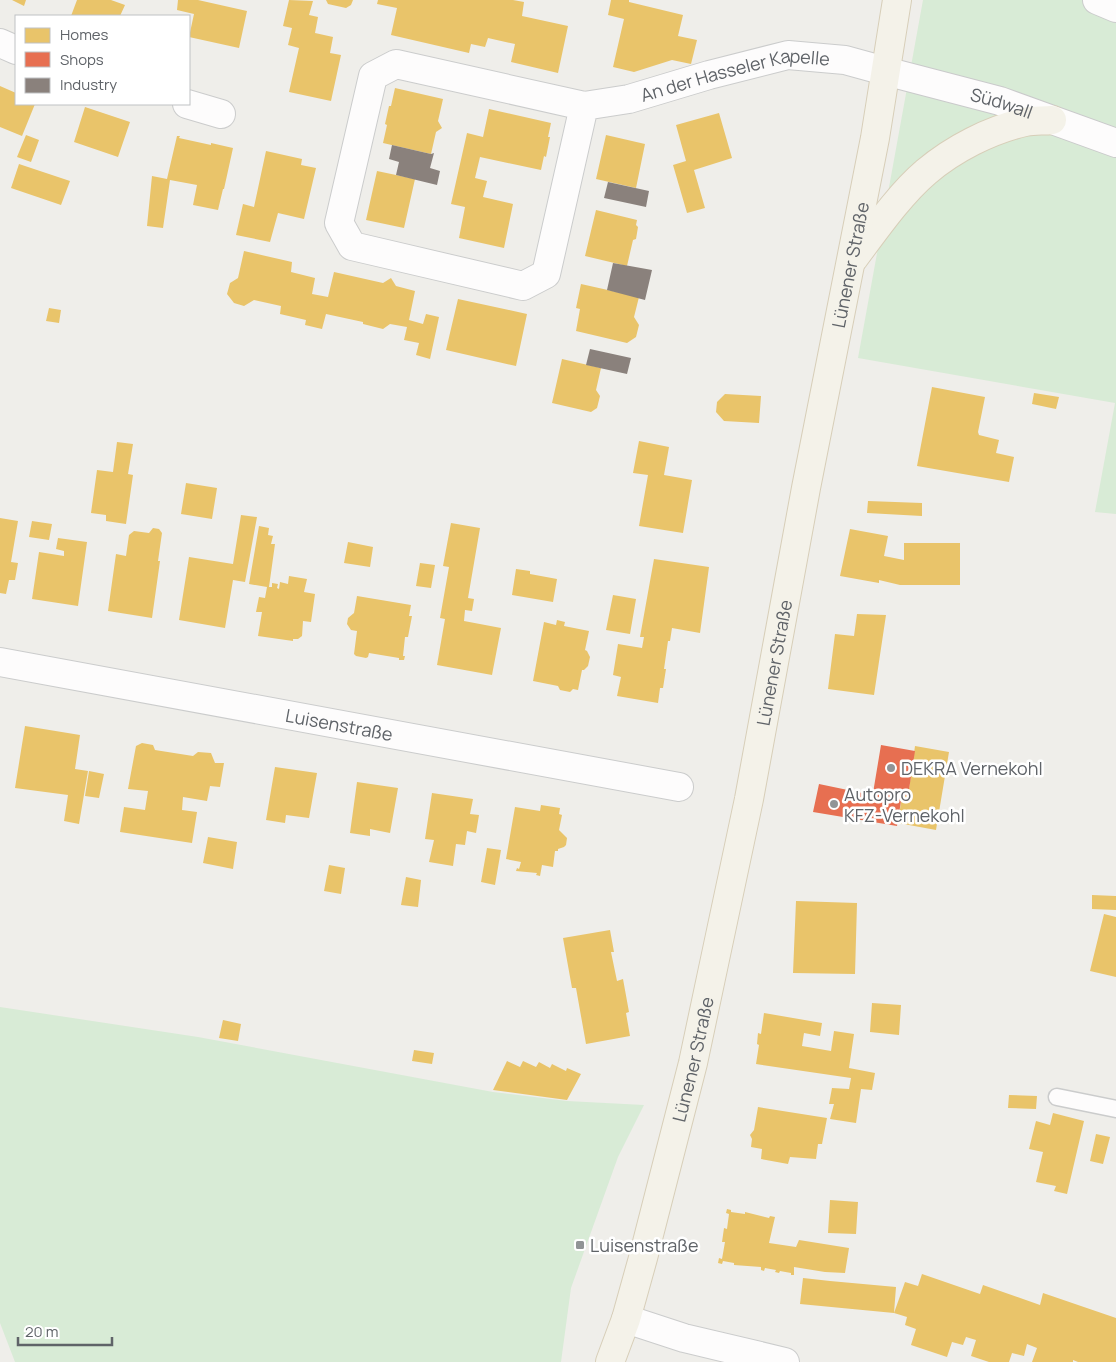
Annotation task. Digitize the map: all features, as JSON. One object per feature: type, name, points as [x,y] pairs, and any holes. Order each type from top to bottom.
[{"type":"main road","name":"Lünener Straße","points":[[610,1362],[626,1319],[693,1063],[749,799],[806,488],[875,138],[896,0]]},
{"type":"main road","points":[[850,263],[893,208],[925,172],[961,147],[993,132],[1026,122],[1052,120]]},
{"type":"street","points":[[1097,0],[1116,8]]},
{"type":"street","points":[[0,43],[15,50]]},
{"type":"street","name":"An der Hasseler Kapelle","points":[[584,106],[546,274],[523,286],[352,246],[339,223],[373,76],[396,64],[584,106],[629,99],[709,75],[788,55],[845,60],[886,71]]},
{"type":"street","name":"Südwall","points":[[886,71],[1000,102],[1116,143]]},
{"type":"street","points":[[190,105],[221,114]]},
{"type":"street","name":"Luisenstraße","points":[[0,662],[680,787]]},
{"type":"street","points":[[626,1319],[684,1338],[785,1362]]},
{"type":"lane","points":[[1057,1097],[1116,1109]]},
{"type":"green space","points":[[923,0],[1116,0],[1116,514],[1095,512],[1115,403],[858,358]]},
{"type":"green space","points":[[0,1007],[198,1037],[493,1092],[567,1101],[644,1105],[618,1157],[571,1288],[561,1362],[15,1362],[0,1323]]},
{"type":"building: Homes","points":[[12,0],[26,0],[24,6]]},
{"type":"building: Homes","points":[[77,0],[111,0],[125,5],[120,15],[71,15]]},
{"type":"building: Homes","points":[[178,0],[198,0],[247,11],[239,48],[190,37],[194,14],[177,10]]},
{"type":"building: Homes","points":[[289,0],[313,1],[309,15],[318,17],[315,33],[333,37],[330,53],[341,55],[331,101],[289,92],[299,48],[288,45],[292,28],[283,26]]},
{"type":"building: Homes","points":[[326,0],[353,0],[351,5],[346,8],[328,4]]},
{"type":"building: Homes","points":[[378,0],[513,0],[524,2],[522,16],[568,26],[558,73],[511,62],[515,44],[488,38],[485,47],[471,44],[469,53],[391,35],[397,8],[377,4]]},
{"type":"building: Homes","points":[[611,0],[629,0],[629,2],[683,15],[678,36],[697,40],[691,64],[672,60],[634,72],[613,67],[624,19],[608,15]]},
{"type":"building: Homes","points":[[0,86],[15,93],[15,105],[35,105],[22,136],[0,127]]},
{"type":"building: Homes","points":[[395,88],[443,99],[438,121],[442,128],[436,132],[431,154],[383,143],[387,125],[385,124]]},
{"type":"building: Homes","points":[[85,107],[130,122],[118,157],[74,142]]},
{"type":"building: Homes","points":[[489,109],[551,123],[546,157],[544,156],[541,170],[480,157],[475,178],[487,181],[483,197],[513,204],[504,248],[459,238],[465,207],[451,204],[467,133],[483,137]]},
{"type":"building: Homes","points":[[719,113],[732,158],[694,170],[705,208],[687,213],[673,165],[686,161],[676,125]]},
{"type":"building: Homes","points":[[26,135],[39,140],[31,162],[17,157]]},
{"type":"building: Homes","points":[[606,135],[645,144],[636,188],[596,179]]},
{"type":"building: Homes","points":[[177,136],[211,145],[211,143],[233,148],[218,210],[193,205],[197,185],[170,180],[163,228],[147,226],[152,176],[167,179]]},
{"type":"building: Homes","points":[[266,151],[302,159],[301,165],[316,168],[304,219],[278,213],[270,242],[236,235],[243,204],[254,207]]},
{"type":"building: Homes","points":[[19,164],[70,181],[61,205],[11,188]]},
{"type":"building: Homes","points":[[377,171],[415,179],[404,228],[366,220]]},
{"type":"building: Homes","points":[[596,210],[637,220],[636,239],[633,240],[627,266],[585,256]]},
{"type":"building: Homes","points":[[244,251],[292,262],[291,272],[315,278],[312,294],[328,297],[334,272],[383,283],[391,278],[396,286],[415,291],[409,320],[423,324],[426,314],[439,317],[430,359],[416,355],[419,343],[404,340],[407,327],[390,324],[383,329],[363,324],[363,322],[326,314],[322,329],[305,325],[306,320],[280,314],[281,306],[254,300],[244,306],[234,303],[227,294],[230,283],[238,278]]},
{"type":"building: Homes","points":[[581,284],[639,297],[634,317],[639,325],[636,337],[627,343],[576,331],[580,309],[576,308]]},
{"type":"building: Homes","points":[[458,299],[527,314],[516,366],[446,350]]},
{"type":"building: Homes","points":[[49,308],[61,310],[59,323],[46,321]]},
{"type":"building: Homes","points":[[562,359],[601,368],[596,390],[600,396],[597,408],[591,412],[552,403]]},
{"type":"building: Homes","points":[[932,387],[985,397],[978,432],[979,435],[999,440],[996,453],[1014,457],[1009,482],[917,466]]},
{"type":"building: Homes","points":[[1034,393],[1059,397],[1056,409],[1032,404]]},
{"type":"building: Homes","points":[[725,394],[761,396],[759,423],[724,421],[716,412],[717,402]]},
{"type":"building: Homes","points":[[639,441],[669,447],[664,475],[692,480],[683,533],[639,526],[648,475],[633,473]]},
{"type":"building: Homes","points":[[117,442],[133,444],[128,474],[133,475],[126,524],[106,521],[106,515],[91,513],[97,470],[113,472]]},
{"type":"building: Homes","points":[[186,483],[217,488],[212,519],[181,514]]},
{"type":"building: Homes","points":[[868,501],[922,503],[922,516],[867,513]]},
{"type":"building: Homes","points":[[241,515],[257,517],[245,582],[233,580],[225,628],[179,620],[189,557],[233,564]]},
{"type":"building: Homes","points":[[0,518],[18,521],[11,562],[18,563],[15,580],[9,580],[6,594],[0,593]]},
{"type":"building: Homes","points":[[32,521],[52,524],[49,540],[29,537]]},
{"type":"building: Homes","points":[[451,523],[480,528],[468,598],[474,599],[472,611],[465,610],[464,621],[501,628],[492,675],[437,665],[445,619],[440,618],[449,567],[443,566]]},
{"type":"building: Homes","points":[[259,526],[269,528],[268,535],[273,536],[271,544],[275,544],[269,587],[272,587],[272,583],[278,584],[277,588],[279,589],[280,582],[288,584],[289,576],[307,579],[304,592],[315,594],[311,622],[303,621],[302,636],[298,639],[293,639],[293,641],[258,636],[262,612],[256,612],[259,597],[265,598],[267,587],[249,584]]},
{"type":"building: Homes","points":[[153,528],[159,529],[162,533],[152,618],[108,611],[116,554],[126,556],[129,535],[134,531],[149,533]]},
{"type":"building: Homes","points":[[850,529],[888,536],[884,556],[904,560],[904,543],[960,543],[960,585],[900,585],[879,580],[879,583],[840,576]]},
{"type":"building: Homes","points":[[58,538],[87,542],[78,606],[32,599],[39,552],[64,556],[64,551],[56,549]]},
{"type":"building: Homes","points":[[348,542],[373,547],[370,567],[344,563]]},
{"type":"building: Homes","points":[[654,559],[709,567],[700,633],[672,628],[670,641],[668,641],[663,688],[660,688],[658,703],[617,696],[621,677],[613,675],[618,644],[642,648],[644,637],[640,637]]},
{"type":"building: Homes","points":[[420,563],[435,565],[431,588],[416,586]]},
{"type":"building: Homes","points":[[516,569],[530,571],[530,574],[557,579],[553,602],[512,595]]},
{"type":"building: Homes","points":[[613,595],[636,599],[630,634],[606,630]]},
{"type":"building: Homes","points":[[357,596],[411,605],[409,616],[412,616],[408,637],[405,637],[404,660],[369,653],[366,658],[354,654],[357,631],[351,630],[347,624],[348,618],[354,613]]},
{"type":"building: Homes","points":[[857,614],[886,615],[874,695],[828,689],[835,634],[854,636]]},
{"type":"building: Homes","points":[[557,620],[565,622],[564,626],[589,631],[585,650],[590,657],[588,666],[582,670],[578,690],[573,689],[570,692],[560,690],[558,686],[533,681],[544,622],[556,625]]},
{"type":"building: Homes","points":[[25,726],[80,735],[75,769],[88,771],[79,824],[64,821],[68,795],[15,788]]},
{"type":"building: Homes","points":[[142,743],[153,745],[155,750],[193,756],[198,752],[211,753],[215,763],[224,763],[220,787],[210,786],[207,801],[183,797],[182,810],[197,812],[192,843],[120,832],[124,807],[145,810],[148,791],[128,789],[136,746]]},
{"type":"building: Homes","points":[[915,746],[949,752],[936,830],[898,823],[902,795],[908,796]]},
{"type":"building: Homes","points":[[275,767],[317,773],[309,818],[286,815],[285,823],[266,820]]},
{"type":"building: Homes","points":[[89,771],[104,774],[99,798],[85,796]]},
{"type":"building: Homes","points":[[357,782],[398,788],[390,833],[370,829],[370,836],[350,833]]},
{"type":"building: Homes","points":[[432,793],[473,799],[470,814],[479,815],[476,833],[467,831],[465,845],[456,844],[453,866],[429,862],[434,840],[425,839]]},
{"type":"building: Homes","points":[[541,805],[560,808],[559,814],[562,815],[559,830],[567,838],[566,845],[555,851],[553,867],[542,865],[540,876],[536,875],[537,873],[516,871],[517,868],[519,869],[521,862],[506,859],[515,807],[540,811]]},
{"type":"building: Homes","points":[[208,837],[237,842],[233,869],[203,863]]},
{"type":"building: Homes","points":[[487,848],[501,850],[495,885],[481,882]]},
{"type":"building: Homes","points":[[329,865],[345,868],[341,894],[324,891]]},
{"type":"building: Homes","points":[[406,877],[421,880],[418,907],[401,905]]},
{"type":"building: Homes","points":[[1092,895],[1116,896],[1116,910],[1092,909]]},
{"type":"building: Homes","points":[[796,901],[857,903],[855,974],[793,973]]},
{"type":"building: Homes","points":[[1104,914],[1116,917],[1116,977],[1090,971]]},
{"type":"building: Homes","points":[[610,930],[614,952],[611,952],[617,981],[623,979],[629,1012],[626,1013],[630,1036],[586,1044],[576,988],[572,988],[563,938]]},
{"type":"building: Homes","points":[[872,1003],[901,1005],[899,1035],[870,1032]]},
{"type":"building: Homes","points":[[764,1013],[822,1023],[820,1036],[804,1033],[802,1046],[831,1051],[834,1031],[854,1034],[849,1068],[875,1073],[872,1090],[861,1089],[856,1123],[830,1119],[834,1104],[829,1104],[832,1088],[849,1089],[851,1078],[756,1064],[759,1045],[757,1044],[758,1033],[761,1034]]},
{"type":"building: Homes","points":[[223,1020],[241,1024],[238,1041],[219,1038]]},
{"type":"building: Homes","points":[[414,1050],[434,1053],[432,1064],[412,1061]]},
{"type":"building: Homes","points":[[507,1061],[520,1067],[523,1061],[536,1067],[539,1062],[550,1068],[552,1064],[566,1071],[567,1068],[581,1074],[567,1100],[493,1090]]},
{"type":"building: Homes","points":[[1009,1095],[1037,1096],[1036,1109],[1008,1108]]},
{"type":"building: Homes","points":[[758,1107],[827,1118],[822,1144],[818,1144],[816,1159],[790,1157],[788,1164],[761,1159],[762,1149],[751,1147],[752,1139],[750,1135],[754,1130]]},
{"type":"building: Homes","points":[[1053,1113],[1084,1121],[1067,1194],[1054,1191],[1056,1186],[1036,1182],[1043,1152],[1029,1149],[1036,1121],[1050,1125]]},
{"type":"building: Homes","points":[[1096,1134],[1110,1137],[1103,1164],[1090,1161]]},
{"type":"building: Homes","points":[[830,1200],[858,1202],[856,1234],[828,1233]]},
{"type":"building: Homes","points":[[727,1209],[731,1210],[731,1212],[745,1214],[745,1212],[769,1218],[770,1216],[775,1217],[769,1243],[796,1247],[799,1240],[849,1248],[845,1273],[794,1267],[794,1275],[791,1275],[791,1273],[780,1271],[779,1273],[775,1272],[776,1270],[765,1268],[764,1271],[761,1270],[761,1267],[734,1265],[734,1263],[723,1261],[722,1264],[718,1263],[719,1258],[722,1259],[725,1242],[722,1242],[724,1228],[727,1229],[729,1214],[726,1213]]},
{"type":"building: Homes","points":[[922,1274],[980,1294],[983,1285],[1040,1305],[1043,1293],[1116,1318],[1116,1362],[1078,1362],[1073,1360],[1073,1362],[1032,1362],[1037,1348],[1027,1344],[1024,1356],[1012,1353],[1009,1362],[989,1362],[971,1356],[976,1340],[966,1337],[963,1345],[952,1342],[947,1357],[911,1345],[916,1329],[905,1325],[907,1317],[894,1313],[905,1282],[918,1286]]},
{"type":"building: Homes","points":[[803,1278],[896,1287],[894,1313],[800,1304]]},
{"type":"building: Shops","points":[[881,745],[915,751],[908,796],[902,795],[897,826],[813,812],[819,784],[867,794],[866,798],[872,799]]},
{"type":"building: Industry","points":[[392,145],[431,154],[434,153],[430,168],[440,171],[437,185],[396,175],[399,162],[389,159]]},
{"type":"building: Industry","points":[[608,182],[649,191],[646,207],[604,198]]},
{"type":"building: Industry","points":[[613,263],[652,270],[645,300],[607,290]]},
{"type":"building: Industry","points":[[590,349],[631,358],[627,374],[586,365]]},
{"type":"place","name":"DEKRA Vernekohl","points":[[891,768]]},
{"type":"place","name":"Autopro KFZ-Vernekohl","points":[[834,804]]},
{"type":"place","name":"Luisenstraße","points":[[580,1245]]}]
